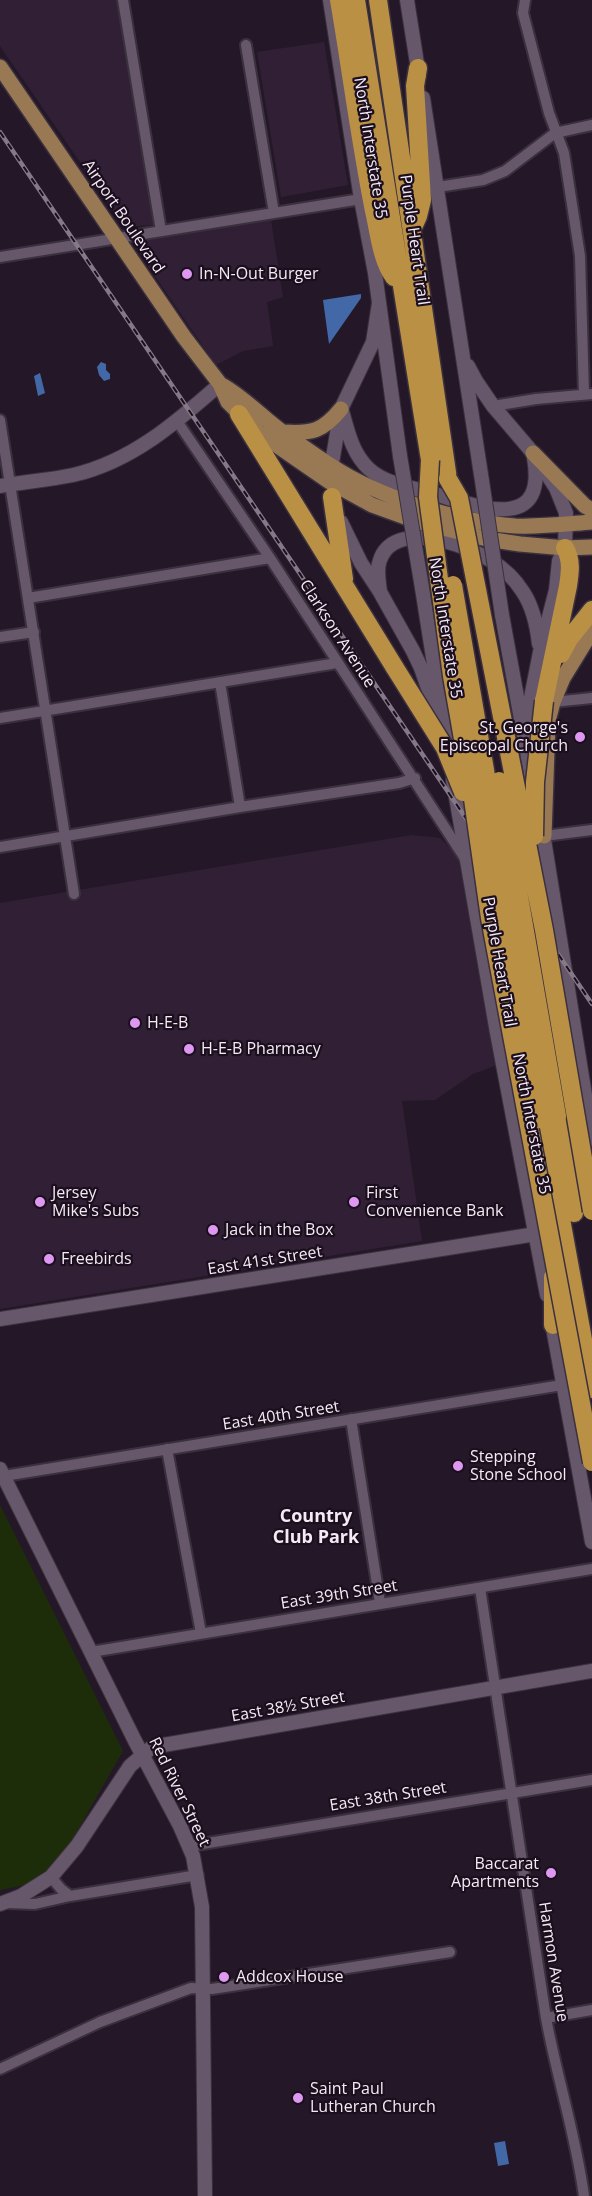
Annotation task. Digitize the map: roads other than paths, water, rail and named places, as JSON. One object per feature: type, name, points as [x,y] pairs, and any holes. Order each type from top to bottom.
[{"type":"highway","points":[[339,0],[367,174],[380,239],[389,269],[404,290]]},
{"type":"highway","name":"Purple Heart Trail","points":[[356,0],[430,460],[483,759],[501,882],[592,1319]]},
{"type":"highway","name":"Purple Heart Trail","points":[[378,0],[448,475],[550,1118],[548,1150],[561,1207],[592,1389]]},
{"type":"highway","points":[[412,230],[422,200],[415,86],[418,68]]},
{"type":"highway","points":[[239,414],[435,729],[456,772],[466,806],[490,918]]},
{"type":"highway","name":"Purple Heart Trail","points":[[430,460],[428,497],[452,676],[471,785],[490,918],[592,1462]]},
{"type":"highway","name":"Purple Heart Trail","points":[[448,475],[459,498],[544,930],[592,1211]]},
{"type":"highway","points":[[331,490],[345,585]]},
{"type":"highway","points":[[544,930],[534,814],[538,747],[570,571],[569,555],[565,548]]},
{"type":"highway","points":[[548,695],[569,639],[592,610]]},
{"type":"highway","points":[[548,1150],[554,1222],[553,1325]]},
{"type":"main road","name":"North Interstate 35","points":[[330,0],[445,734],[499,1047],[536,1234],[592,1542]]},
{"type":"main road","points":[[407,0],[438,187],[502,615],[525,733],[527,757],[544,836],[592,1138]]},
{"type":"main road","name":"Airport Boulevard","points":[[0,67],[184,337],[220,384],[228,402],[266,438],[331,490],[419,522],[487,539],[565,548],[592,547]]},
{"type":"main road","points":[[379,303],[373,342],[341,409],[331,466],[331,490],[343,529],[352,548],[380,592],[421,668],[445,734]]},
{"type":"main road","points":[[462,354],[476,381],[493,406],[533,453],[585,506],[592,510]]},
{"type":"main road","points":[[5,485],[74,474],[103,465],[151,441],[220,384]]},
{"type":"main road","name":"Airport Boulevard","points":[[220,384],[238,393],[282,432],[331,466],[374,488],[430,510],[478,521],[514,526],[567,526],[592,522]]},
{"type":"main road","points":[[282,432],[315,431],[325,426],[341,409]]},
{"type":"main road","points":[[341,409],[355,452],[371,471],[393,482],[475,506],[502,511],[511,510],[526,501],[536,486],[537,475],[533,453]]},
{"type":"main road","points":[[525,733],[540,652],[556,590],[560,561],[565,548],[567,526],[562,500],[533,453]]},
{"type":"main road","points":[[380,592],[378,569],[380,559],[392,544],[406,538],[424,538],[454,543],[490,560],[522,590],[533,613],[540,652]]},
{"type":"main road","points":[[544,836],[548,695],[563,678],[592,631]]},
{"type":"main road","points":[[492,1008],[505,1021],[513,1025],[554,1018],[563,1010],[569,995]]},
{"type":"main road","points":[[499,1047],[565,1035],[577,1043]]},
{"type":"main road","points":[[503,1065],[568,1054],[577,1043]]},
{"type":"main road","points":[[511,1106],[515,1088],[521,1077],[567,1069],[575,1075],[584,1093]]},
{"type":"main road","name":"East 41st Street","points":[[0,1319],[536,1234]]},
{"type":"main road","name":"Red River Street","points":[[2,1472],[190,1846],[198,1875],[202,1907],[205,2196]]},
{"type":"main road","name":"East 38½ Street","points":[[51,1877],[77,1846],[130,1766],[152,1747],[592,1671]]},
{"type":"main road","points":[[2,1904],[21,1896],[51,1877]]},
{"type":"street","points":[[123,0],[161,231]]},
{"type":"street","points":[[493,406],[588,394],[580,256],[564,153],[555,133],[523,13],[525,0]]},
{"type":"street","points":[[246,45],[274,213]]},
{"type":"street","points":[[438,187],[483,180],[505,171],[555,133],[592,125]]},
{"type":"street","points":[[0,257],[361,199]]},
{"type":"street","points":[[580,256],[592,255]]},
{"type":"street","points":[[0,420],[5,485],[34,632],[74,894]]},
{"type":"street","name":"Clarkson Avenue","points":[[177,421],[270,558],[469,864]]},
{"type":"street","points":[[28,598],[270,558]]},
{"type":"street","points":[[0,637],[34,632]]},
{"type":"street","points":[[0,718],[337,663]]},
{"type":"street","points":[[220,682],[240,807]]},
{"type":"street","points":[[548,695],[592,698]]},
{"type":"street","points":[[0,847],[399,783],[415,778]]},
{"type":"street","points":[[544,836],[592,830]]},
{"type":"street","name":"East 40th Street","points":[[2,1472],[167,1449],[562,1385]]},
{"type":"street","points":[[351,1419],[380,1603]]},
{"type":"street","points":[[167,1449],[201,1633]]},
{"type":"street","name":"East 39th Street","points":[[91,1652],[592,1569]]},
{"type":"street","name":"Harmon Avenue","points":[[480,1588],[546,2018],[560,2088],[575,2140],[584,2196]]},
{"type":"street","name":"East 38th Street","points":[[190,1846],[592,1780]]},
{"type":"street","points":[[2,1904],[35,1904],[198,1875]]},
{"type":"street","points":[[51,1877],[70,1896]]},
{"type":"street","points":[[0,2069],[100,2022],[191,1988],[212,1989],[450,1952]]},
{"type":"street","points":[[546,2018],[592,2010]]},
{"type":"water","points":[[361,294],[361,298],[329,344],[323,300]]},
{"type":"water","points":[[101,362],[106,364],[106,370],[110,374],[110,379],[104,381],[97,367]]},
{"type":"water","points":[[40,373],[45,393],[38,396],[34,376]]},
{"type":"water","points":[[505,2141],[509,2164],[498,2166],[494,2143]]},
{"type":"railway","points":[[0,132],[592,1004]]},
{"type":"place","name":"In-N-Out Burger","points":[[187,274]]},
{"type":"place","name":"St. George's Episcopal Church","points":[[580,737]]},
{"type":"place","name":"H-E-B","points":[[135,1023]]},
{"type":"place","name":"H-E-B Pharmacy","points":[[189,1049]]},
{"type":"place","name":"Jersey Mike's Subs","points":[[40,1202]]},
{"type":"place","name":"First Convenience Bank","points":[[354,1202]]},
{"type":"place","name":"Jack in the Box","points":[[213,1230]]},
{"type":"place","name":"Freebirds","points":[[49,1259]]},
{"type":"place","name":"Stepping Stone School","points":[[458,1466]]},
{"type":"place","name":"Baccarat Apartments","points":[[551,1873]]},
{"type":"place","name":"Addcox House","points":[[224,1977]]},
{"type":"place","name":"Saint Paul Lutheran Church","points":[[298,2098]]},
{"type":"district","name":"Country Club Park","points":[[316,1528]]}]
